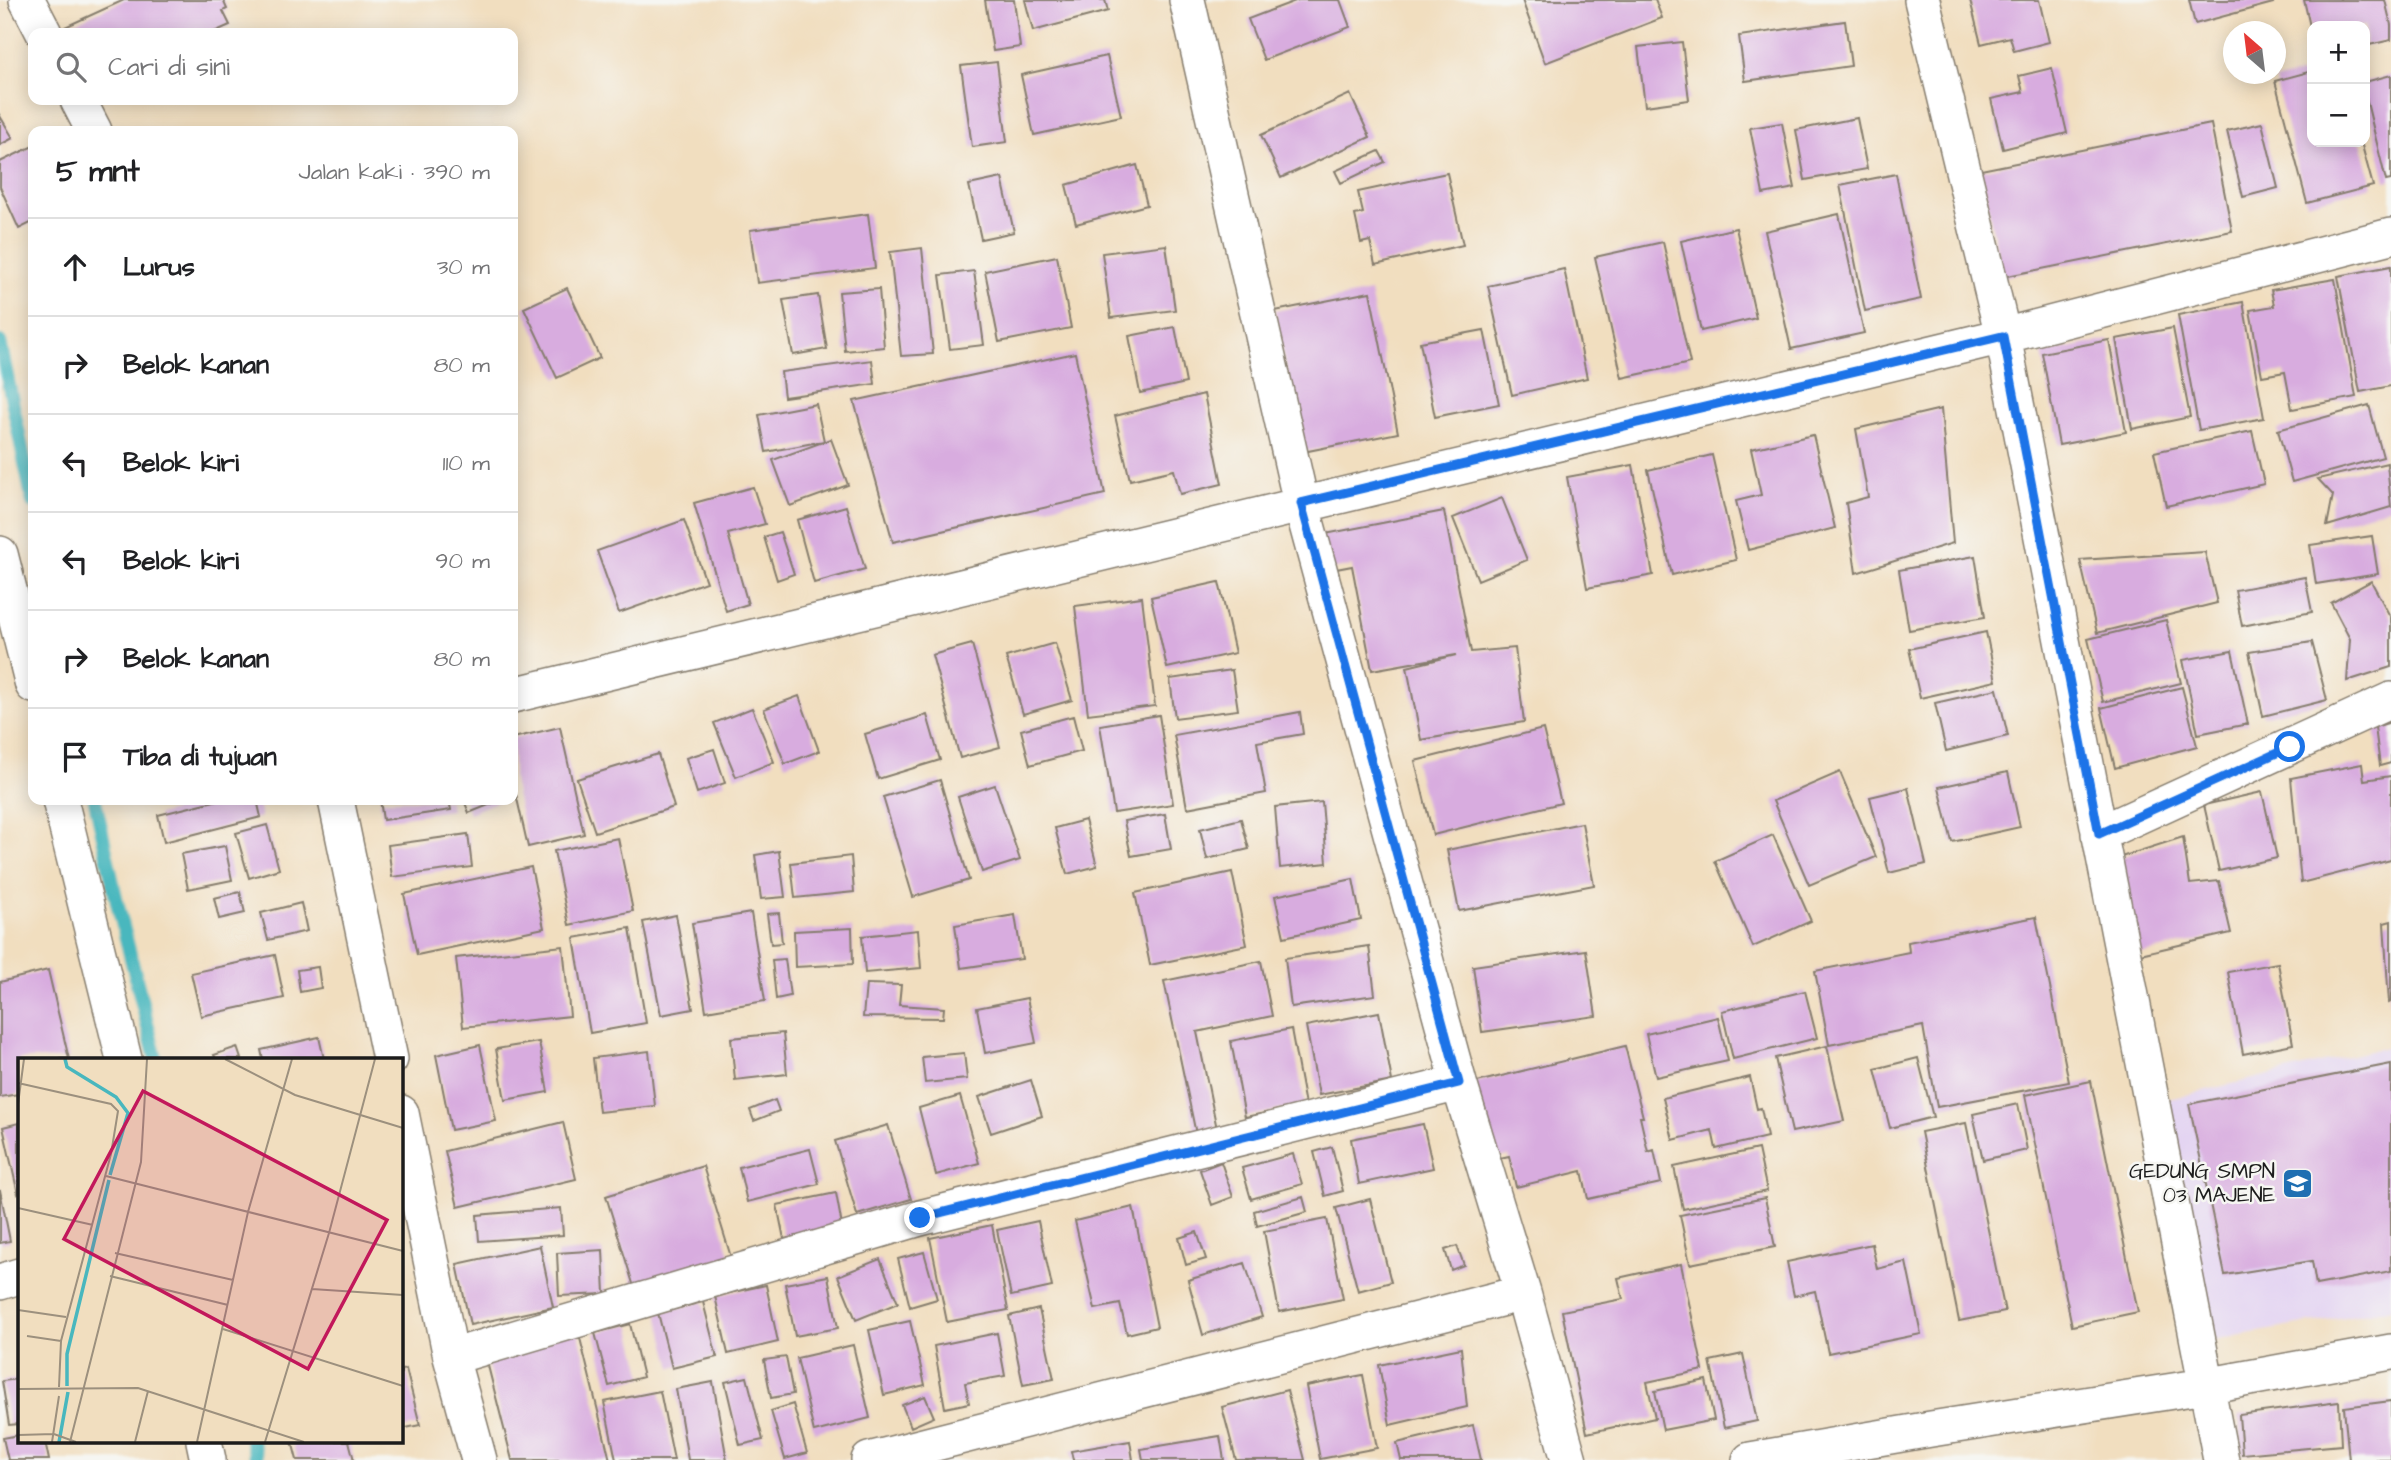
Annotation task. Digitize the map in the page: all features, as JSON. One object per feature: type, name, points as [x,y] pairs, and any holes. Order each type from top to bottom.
[{"type":"street","points":[[27,0],[41,28]]},
{"type":"street","points":[[1187,0],[1301,503],[1459,1083],[1569,1460]]},
{"type":"street","points":[[1922,0],[2003,336],[2221,1460]]},
{"type":"street","points":[[81,105],[91,126]]},
{"type":"street","points":[[518,694],[2003,336],[2391,236]]},
{"type":"street","points":[[0,554],[28,665]]},
{"type":"street","points":[[2099,834],[2391,700]]},
{"type":"street","points":[[64,805],[124,1058]]},
{"type":"street","points":[[337,805],[390,1058]]},
{"type":"street","points":[[451,1357],[920,1218],[1459,1083]]},
{"type":"street","points":[[402,1118],[451,1357],[480,1460]]},
{"type":"street","points":[[0,1282],[18,1276]]},
{"type":"street","points":[[869,1460],[1522,1293]]},
{"type":"street","points":[[1750,1460],[2205,1386],[2391,1352]]},
{"type":"street","points":[[204,1442],[208,1460]]},
{"type":"shaded area","name":"GEDUNG SMPN 03 MAJENE","points":[[2391,1046],[2391,1309],[2195,1343],[2144,1105]]},
{"type":"building","points":[[124,0],[223,0],[227,9],[223,11],[230,25],[223,28],[65,27]]},
{"type":"building","points":[[985,0],[1014,0],[1020,47],[993,51]]},
{"type":"building","points":[[1025,0],[1105,0],[1108,11],[1033,31]]},
{"type":"building","points":[[1298,0],[1340,0],[1350,27],[1264,60],[1248,19]]},
{"type":"building","points":[[1522,0],[1655,0],[1662,18],[1545,63]]},
{"type":"building","points":[[1970,0],[2039,0],[2049,42],[2014,51],[2010,37],[1981,44]]},
{"type":"building","points":[[2189,0],[2272,0],[2273,3],[2195,24]]},
{"type":"building","points":[[2304,0],[2385,0],[2391,25],[2391,40],[2370,45],[2370,21],[2309,21]]},
{"type":"building","points":[[1845,21],[1851,66],[1745,81],[1739,36]]},
{"type":"building","points":[[1682,42],[1689,100],[1645,106],[1638,47]]},
{"type":"building","points":[[1107,56],[1121,116],[1034,135],[1021,75]]},
{"type":"building","points":[[997,62],[1007,142],[972,147],[961,66]]},
{"type":"building","points":[[2052,68],[2067,133],[2003,149],[1991,99],[2023,92],[2019,76]]},
{"type":"building","points":[[2307,72],[2307,147],[2362,147],[2373,186],[2307,203],[2276,84],[2286,84],[2286,78]]},
{"type":"building","points":[[2391,75],[2391,180],[2386,181],[2370,115],[2370,81]]},
{"type":"building","points":[[1350,94],[1370,137],[1281,178],[1261,135]]},
{"type":"building","points":[[0,116],[13,138],[0,145]]},
{"type":"building","points":[[1857,118],[1867,169],[1805,180],[1796,130]]},
{"type":"building","points":[[1782,123],[1795,188],[1763,194],[1750,128]]},
{"type":"building","points":[[2262,123],[2278,188],[2243,197],[2227,131]]},
{"type":"building","points":[[2211,124],[2232,231],[2002,277],[1981,170]]},
{"type":"building","points":[[28,148],[28,224],[19,229],[0,187],[0,162]]},
{"type":"building","points":[[1379,151],[1385,162],[1341,183],[1335,171]]},
{"type":"building","points":[[1137,165],[1147,205],[1076,224],[1066,185]]},
{"type":"building","points":[[1447,173],[1463,245],[1375,265],[1370,241],[1361,243],[1355,215],[1363,213],[1358,192]]},
{"type":"building","points":[[1896,174],[1921,299],[1865,311],[1840,185]]},
{"type":"building","points":[[1002,178],[1014,232],[981,239],[969,185]]},
{"type":"building","points":[[868,214],[875,268],[757,283],[750,230]]},
{"type":"building","points":[[1839,214],[1864,333],[1791,349],[1765,231]]},
{"type":"building","points":[[1736,228],[1756,318],[1701,331],[1681,241]]},
{"type":"building","points":[[1663,242],[1690,363],[1622,378],[1595,257]]},
{"type":"building","points":[[1166,245],[1175,310],[1111,318],[1102,253]]},
{"type":"building","points":[[922,248],[933,354],[901,356],[890,252]]},
{"type":"building","points":[[1057,256],[1071,328],[999,342],[985,271]]},
{"type":"building","points":[[2391,266],[2391,386],[2360,392],[2338,276]]},
{"type":"building","points":[[1564,269],[1587,378],[1512,395],[1488,286]]},
{"type":"building","points":[[974,271],[984,345],[950,349],[940,275]]},
{"type":"building","points":[[2335,279],[2356,397],[2292,409],[2285,372],[2262,376],[2250,310],[2274,306],[2271,290]]},
{"type":"building","points":[[567,288],[600,358],[557,378],[524,308]]},
{"type":"building","points":[[879,289],[884,347],[845,351],[839,292]]},
{"type":"building","points":[[1370,292],[1398,433],[1303,452],[1275,311]]},
{"type":"building","points":[[818,295],[827,349],[793,355],[783,300]]},
{"type":"building","points":[[2243,302],[2264,418],[2199,430],[2178,315]]},
{"type":"building","points":[[1175,327],[1186,383],[1140,393],[1129,336]]},
{"type":"building","points":[[2173,328],[2190,417],[2132,429],[2116,339]]},
{"type":"building","points":[[1484,330],[1499,404],[1435,417],[1420,342]]},
{"type":"building","points":[[2109,340],[2126,432],[2059,445],[2042,353]]},
{"type":"building","points":[[1075,353],[1105,494],[893,542],[854,401]]},
{"type":"building","points":[[872,360],[875,384],[784,397],[781,372]]},
{"type":"building","points":[[1204,394],[1222,484],[1180,494],[1174,470],[1130,480],[1115,416]]},
{"type":"building","points":[[816,404],[824,441],[766,452],[759,415]]},
{"type":"building","points":[[2369,405],[2383,457],[2292,482],[2278,430]]},
{"type":"building","points":[[1941,409],[1953,543],[1856,573],[1846,503],[1868,497],[1856,429]]},
{"type":"building","points":[[2252,431],[2264,484],[2166,506],[2154,452]]},
{"type":"building","points":[[1813,435],[1835,528],[1748,550],[1736,501],[1761,495],[1751,449]]},
{"type":"building","points":[[831,439],[848,485],[790,506],[773,460]]},
{"type":"building","points":[[1712,455],[1736,560],[1672,575],[1648,470]]},
{"type":"building","points":[[2387,463],[2391,507],[2327,526],[2333,495],[2318,479]]},
{"type":"building","points":[[1633,465],[1653,575],[1587,588],[1567,477]]},
{"type":"building","points":[[753,487],[765,524],[728,534],[748,604],[726,611],[694,503]]},
{"type":"building","points":[[1502,498],[1527,560],[1478,580],[1453,518]]},
{"type":"building","points":[[846,506],[865,569],[814,583],[797,520]]},
{"type":"building","points":[[1444,511],[1471,652],[1515,648],[1524,722],[1421,740],[1407,667],[1456,655],[1372,670],[1352,566],[1326,571],[1320,535]]},
{"type":"building","points":[[684,520],[706,582],[619,613],[597,551]]},
{"type":"building","points":[[780,532],[794,574],[777,580],[764,537]]},
{"type":"building","points":[[2372,536],[2378,574],[2316,584],[2310,545]]},
{"type":"building","points":[[2205,552],[2217,603],[2097,633],[2080,560]]},
{"type":"building","points":[[1975,556],[1985,617],[1909,630],[1899,570]]},
{"type":"building","points":[[2305,577],[2312,612],[2242,626],[2235,590]]},
{"type":"building","points":[[2371,581],[2391,618],[2391,667],[2347,681],[2350,639],[2331,603]]},
{"type":"building","points":[[1219,582],[1235,653],[1167,668],[1151,597]]},
{"type":"building","points":[[1142,597],[1155,706],[1088,714],[1075,606]]},
{"type":"building","points":[[2166,620],[2181,683],[2103,702],[2088,639]]},
{"type":"building","points":[[1986,632],[1996,681],[1920,698],[1909,649]]},
{"type":"building","points":[[2312,642],[2327,700],[2263,716],[2249,652]]},
{"type":"building","points":[[1055,643],[1072,700],[1023,714],[1006,657]]},
{"type":"building","points":[[972,644],[1000,747],[960,758],[932,655]]},
{"type":"building","points":[[2232,651],[2248,724],[2198,734],[2183,660]]},
{"type":"building","points":[[1232,670],[1238,710],[1175,718],[1170,679]]},
{"type":"building","points":[[2182,687],[2197,746],[2115,768],[2101,708]]},
{"type":"building","points":[[1997,689],[2008,736],[1946,751],[1935,703]]},
{"type":"building","points":[[799,696],[819,751],[785,764],[764,709]]},
{"type":"building","points":[[752,708],[774,762],[736,777],[714,723]]},
{"type":"building","points":[[1300,712],[1303,734],[1257,742],[1266,793],[1187,808],[1174,735]]},
{"type":"building","points":[[927,715],[940,760],[878,779],[865,734]]},
{"type":"building","points":[[1159,715],[1173,804],[1114,813],[1100,725]]},
{"type":"building","points":[[1073,716],[1082,751],[1030,765],[1021,730]]},
{"type":"building","points":[[2391,722],[2391,763],[2380,766],[2375,727]]},
{"type":"building","points":[[560,727],[584,834],[528,847],[518,803],[518,737]]},
{"type":"building","points":[[1543,729],[1561,803],[1433,835],[1415,761]]},
{"type":"building","points":[[714,749],[725,783],[697,793],[686,758]]},
{"type":"building","points":[[658,754],[674,807],[595,832],[577,779]]},
{"type":"building","points":[[2362,764],[2364,780],[2391,776],[2391,860],[2301,883],[2291,778]]},
{"type":"building","points":[[1840,772],[1876,857],[1809,885],[1773,801]]},
{"type":"building","points":[[2008,772],[2020,827],[1952,842],[1939,787]]},
{"type":"building","points":[[940,780],[969,880],[913,897],[883,797]]},
{"type":"building","points":[[995,785],[1020,860],[982,872],[958,797]]},
{"type":"building","points":[[1908,788],[1926,864],[1889,873],[1870,797]]},
{"type":"building","points":[[2262,792],[2277,858],[2219,871],[2204,805]]},
{"type":"building","points":[[1322,802],[1327,863],[1280,868],[1275,807]]},
{"type":"building","points":[[198,805],[258,805],[261,817],[164,842],[158,815]]},
{"type":"building","points":[[381,805],[450,805],[451,810],[383,820]]},
{"type":"building","points":[[466,805],[489,805],[469,813]]},
{"type":"building","points":[[1165,814],[1171,849],[1131,856],[1124,821]]},
{"type":"building","points":[[1241,819],[1249,849],[1207,859],[1200,829]]},
{"type":"building","points":[[1085,820],[1097,866],[1067,874],[1055,828]]},
{"type":"building","points":[[1582,823],[1594,885],[1459,911],[1447,850]]},
{"type":"building","points":[[267,825],[279,869],[249,878],[236,833]]},
{"type":"building","points":[[468,834],[472,867],[392,877],[388,845]]},
{"type":"building","points":[[1773,835],[1811,921],[1753,947],[1715,861]]},
{"type":"building","points":[[2183,837],[2190,884],[2219,881],[2231,933],[2136,955],[2118,858]]},
{"type":"building","points":[[618,838],[633,911],[569,925],[554,851]]},
{"type":"building","points":[[225,846],[232,880],[188,889],[181,854]]},
{"type":"building","points":[[779,851],[785,897],[761,899],[755,855]]},
{"type":"building","points":[[851,856],[854,892],[795,898],[791,863]]},
{"type":"building","points":[[531,867],[544,928],[417,955],[404,894]]},
{"type":"building","points":[[1232,872],[1247,945],[1150,965],[1135,893]]},
{"type":"building","points":[[1353,879],[1361,920],[1284,937],[1275,896]]},
{"type":"building","points":[[240,892],[245,913],[219,919],[214,898]]},
{"type":"building","points":[[301,903],[307,931],[268,940],[261,913]]},
{"type":"building","points":[[751,913],[765,1001],[706,1011],[692,923]]},
{"type":"building","points":[[779,913],[782,943],[771,944],[767,914]]},
{"type":"building","points":[[676,915],[693,1009],[661,1015],[643,922]]},
{"type":"building","points":[[1015,915],[1022,959],[961,968],[955,925]]},
{"type":"building","points":[[2036,917],[2069,1082],[1937,1107],[1923,1026],[1829,1045],[1815,971],[1909,952],[1908,942]]},
{"type":"building","points":[[2391,921],[2391,1002],[2389,1003],[2384,923]]},
{"type":"building","points":[[630,928],[646,1023],[590,1033],[574,938]]},
{"type":"building","points":[[852,928],[853,964],[795,967],[794,931]]},
{"type":"building","points":[[918,930],[921,968],[865,973],[862,936]]},
{"type":"building","points":[[563,946],[570,1016],[463,1027],[456,958]]},
{"type":"building","points":[[1369,946],[1375,995],[1291,1007],[1285,958]]},
{"type":"building","points":[[1586,950],[1596,1016],[1482,1032],[1473,966]]},
{"type":"building","points":[[275,955],[284,998],[201,1016],[191,973]]},
{"type":"building","points":[[785,959],[790,996],[776,999],[772,960]]},
{"type":"building","points":[[1261,961],[1272,1016],[1197,1032],[1217,1129],[1196,1134],[1164,981]]},
{"type":"building","points":[[2278,963],[2293,1044],[2243,1054],[2228,972]]},
{"type":"building","points":[[318,967],[321,988],[300,992],[297,970]]},
{"type":"building","points":[[48,970],[69,1058],[18,1058],[18,1094],[0,1097],[0,982]]},
{"type":"building","points":[[866,984],[901,985],[899,1005],[944,1008],[943,1018],[863,1017]]},
{"type":"building","points":[[1805,991],[1817,1038],[1733,1059],[1722,1011]]},
{"type":"building","points":[[1027,998],[1036,1043],[985,1053],[977,1008]]},
{"type":"building","points":[[1379,1012],[1392,1081],[1319,1095],[1306,1026]]},
{"type":"building","points":[[1718,1017],[1728,1061],[1656,1077],[1646,1034]]},
{"type":"building","points":[[1291,1029],[1305,1105],[1245,1117],[1231,1041]]},
{"type":"building","points":[[783,1033],[787,1074],[735,1080],[731,1038]]},
{"type":"building","points":[[319,1037],[324,1058],[263,1058],[261,1050]]},
{"type":"building","points":[[539,1042],[548,1092],[505,1100],[496,1049]]},
{"type":"building","points":[[480,1045],[496,1121],[451,1130],[436,1055]]},
{"type":"building","points":[[1625,1046],[1643,1117],[1640,1117],[1648,1152],[1654,1150],[1661,1183],[1588,1199],[1582,1171],[1516,1187],[1509,1156],[1491,1160],[1473,1083]]},
{"type":"building","points":[[1827,1046],[1844,1121],[1792,1132],[1775,1058]]},
{"type":"building","points":[[237,1047],[241,1058],[216,1058],[214,1055]]},
{"type":"building","points":[[649,1051],[655,1106],[599,1112],[593,1058]]},
{"type":"building","points":[[964,1053],[967,1079],[925,1083],[922,1057]]},
{"type":"building","points":[[1918,1058],[1933,1117],[1890,1128],[1875,1069]]},
{"type":"building","name":"GEDUNG SMPN 03 MAJENE","points":[[2391,1064],[2391,1271],[2316,1285],[2312,1261],[2225,1275],[2189,1104]]},
{"type":"building","points":[[1750,1077],[1757,1109],[1761,1108],[1767,1137],[1716,1149],[1712,1130],[1673,1140],[1663,1098]]},
{"type":"building","points":[[1031,1080],[1042,1116],[991,1133],[979,1097]]},
{"type":"building","points":[[2091,1081],[2138,1312],[2072,1326],[2025,1095]]},
{"type":"building","points":[[960,1096],[979,1163],[936,1175],[919,1108]]},
{"type":"building","points":[[775,1100],[779,1111],[754,1121],[750,1110]]},
{"type":"building","points":[[2018,1104],[2027,1150],[1983,1160],[1973,1114]]},
{"type":"building","points":[[563,1122],[576,1179],[458,1207],[445,1151]]},
{"type":"building","points":[[18,1123],[18,1194],[3,1127]]},
{"type":"building","points":[[1966,1123],[2005,1312],[1959,1321],[1921,1132]]},
{"type":"building","points":[[1423,1124],[1433,1168],[1359,1184],[1351,1139]]},
{"type":"building","points":[[888,1125],[911,1199],[857,1215],[835,1141]]},
{"type":"building","points":[[1332,1147],[1343,1191],[1325,1196],[1314,1152]]},
{"type":"building","points":[[810,1149],[819,1184],[747,1202],[739,1167]]},
{"type":"building","points":[[1758,1149],[1767,1191],[1683,1209],[1674,1167]]},
{"type":"building","points":[[1293,1154],[1302,1184],[1251,1199],[1242,1168]]},
{"type":"building","points":[[1221,1162],[1233,1197],[1212,1205],[1200,1170]]},
{"type":"building","points":[[703,1166],[731,1257],[634,1287],[606,1196]]},
{"type":"building","points":[[0,1190],[10,1241],[0,1243]]},
{"type":"building","points":[[836,1193],[842,1226],[784,1239],[777,1205]]},
{"type":"building","points":[[1303,1197],[1307,1212],[1257,1226],[1254,1211]]},
{"type":"building","points":[[1765,1198],[1775,1247],[1690,1264],[1680,1215]]},
{"type":"building","points":[[1370,1199],[1391,1282],[1358,1291],[1336,1208]]},
{"type":"building","points":[[1133,1207],[1157,1327],[1127,1334],[1120,1304],[1095,1309],[1075,1221]]},
{"type":"building","points":[[561,1208],[563,1235],[479,1241],[477,1215]]},
{"type":"building","points":[[1327,1219],[1343,1299],[1279,1312],[1264,1231]]},
{"type":"building","points":[[1038,1221],[1052,1287],[1011,1296],[997,1230]]},
{"type":"building","points":[[992,1225],[1008,1310],[947,1322],[930,1238]]},
{"type":"building","points":[[1197,1232],[1206,1259],[1186,1265],[1179,1238]]},
{"type":"building","points":[[1872,1244],[1877,1269],[1906,1262],[1921,1334],[1828,1353],[1815,1291],[1794,1296],[1787,1262]]},
{"type":"building","points":[[540,1246],[553,1307],[470,1325],[457,1264]]},
{"type":"building","points":[[1457,1246],[1464,1265],[1451,1270],[1445,1250]]},
{"type":"building","points":[[603,1250],[605,1294],[559,1296],[557,1253]]},
{"type":"building","points":[[924,1252],[937,1299],[910,1307],[898,1259]]},
{"type":"building","points":[[880,1259],[898,1303],[856,1320],[838,1276]]},
{"type":"building","points":[[1245,1263],[1262,1317],[1203,1335],[1188,1280]]},
{"type":"building","points":[[1681,1264],[1703,1370],[1647,1382],[1655,1418],[1587,1433],[1562,1311],[1623,1299],[1618,1278]]},
{"type":"building","points":[[828,1276],[838,1328],[795,1336],[785,1284]]},
{"type":"building","points":[[766,1285],[778,1342],[728,1354],[715,1296]]},
{"type":"building","points":[[703,1302],[717,1357],[672,1368],[658,1313]]},
{"type":"building","points":[[1039,1309],[1054,1379],[1023,1385],[1009,1316]]},
{"type":"building","points":[[910,1321],[925,1385],[884,1395],[869,1330]]},
{"type":"building","points":[[630,1324],[643,1377],[609,1386],[595,1333]]},
{"type":"building","points":[[578,1330],[610,1460],[512,1460],[485,1354]]},
{"type":"building","points":[[997,1333],[1005,1376],[965,1383],[969,1403],[945,1408],[934,1346]]},
{"type":"building","points":[[853,1345],[870,1418],[814,1432],[797,1358]]},
{"type":"building","points":[[1461,1348],[1467,1407],[1390,1425],[1379,1365]]},
{"type":"building","points":[[1743,1354],[1757,1421],[1724,1428],[1710,1361]]},
{"type":"building","points":[[786,1357],[793,1394],[771,1398],[764,1360]]},
{"type":"building","points":[[406,1369],[420,1425],[402,1429],[402,1370]]},
{"type":"building","points":[[1363,1375],[1377,1448],[1320,1459],[1306,1386]]},
{"type":"building","points":[[747,1377],[763,1440],[740,1445],[725,1382]]},
{"type":"building","points":[[18,1379],[18,1424],[9,1425],[2,1381]]},
{"type":"building","points":[[1706,1380],[1714,1420],[1663,1430],[1655,1391]]},
{"type":"building","points":[[713,1382],[727,1460],[688,1460],[676,1389]]},
{"type":"building","points":[[1287,1390],[1305,1460],[1236,1460],[1222,1407]]},
{"type":"building","points":[[660,1391],[674,1460],[616,1460],[604,1402]]},
{"type":"building","points":[[925,1396],[934,1417],[911,1427],[902,1405]]},
{"type":"building","points":[[2391,1401],[2391,1460],[2349,1460],[2344,1407]]},
{"type":"building","points":[[2339,1402],[2341,1445],[2242,1454],[2239,1415]]},
{"type":"building","points":[[793,1404],[807,1453],[785,1459],[771,1411]]},
{"type":"building","points":[[1473,1425],[1481,1460],[1401,1460],[1397,1443]]},
{"type":"building","points":[[18,1435],[18,1442],[45,1442],[49,1460],[8,1460],[3,1438]]},
{"type":"building","points":[[1220,1436],[1224,1460],[1143,1460],[1141,1449]]},
{"type":"building","points":[[1130,1441],[1133,1460],[1073,1460],[1071,1451]]},
{"type":"building","points":[[292,1442],[349,1442],[354,1460],[297,1460]]},
{"type":"waterway","points":[[0,342],[28,478]]},
{"type":"waterway","points":[[96,805],[156,1058]]},
{"type":"waterway","points":[[252,1442],[257,1460]]},
{"type":"place","name":"GEDUNG SMPN 03 MAJENE","points":[[2298,1183]]},
{"type":"route","points":[[920,1218],[1459,1083],[1301,503],[2003,336],[2099,834],[2290,747]]}]
